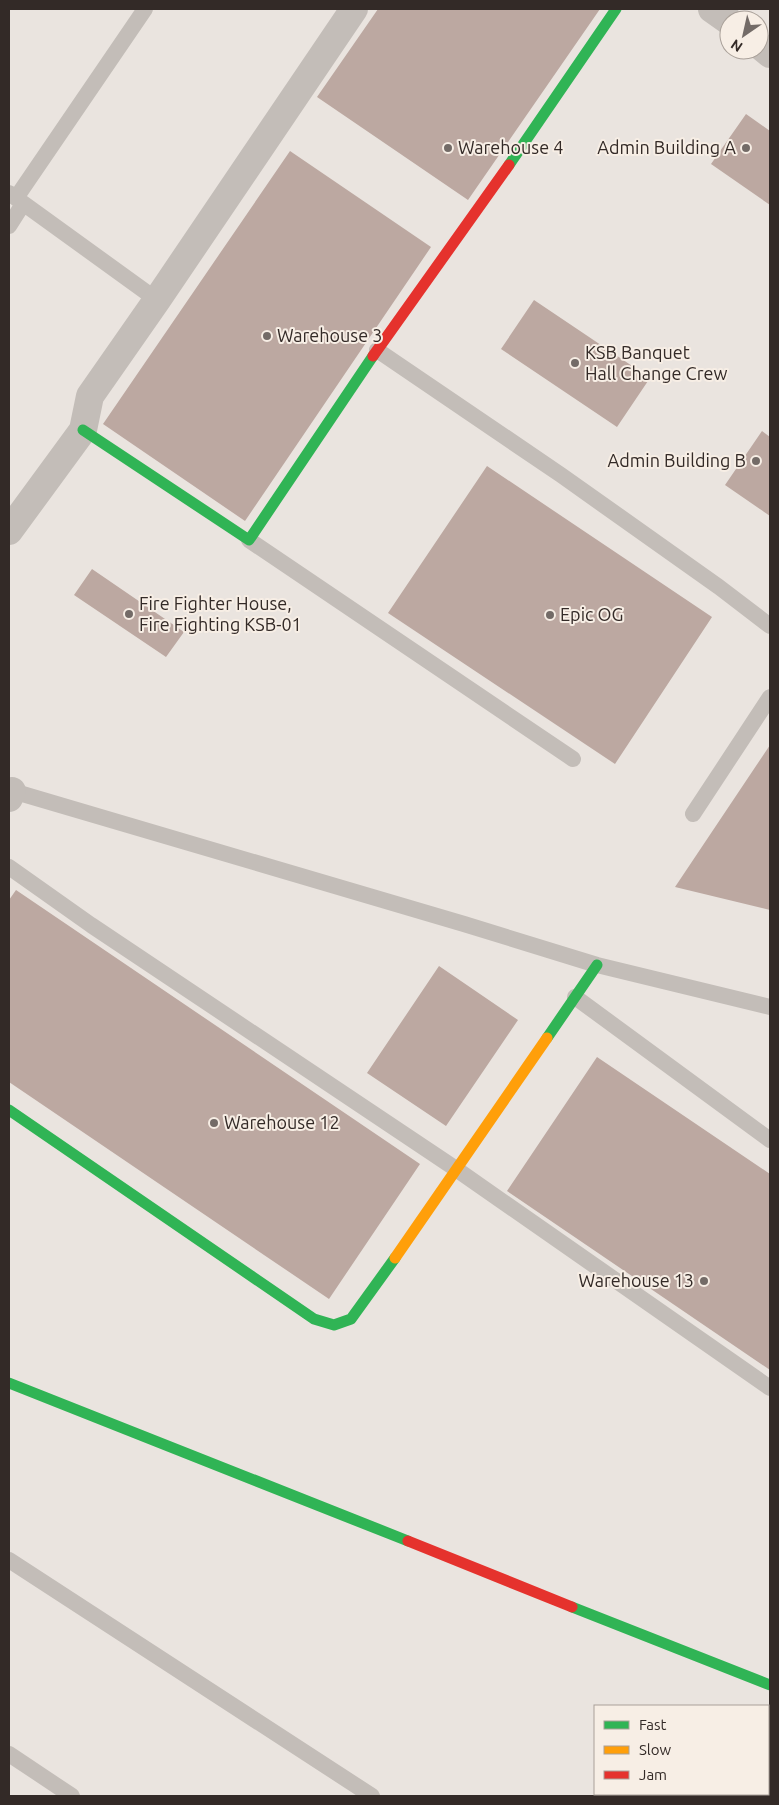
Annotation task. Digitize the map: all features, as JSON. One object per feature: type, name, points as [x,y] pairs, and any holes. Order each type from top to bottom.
[{"type":"street","points":[[9,531],[83,430],[90,396],[354,9]]},
{"type":"street","points":[[83,430],[249,540],[377,350],[525,143],[616,9]]},
{"type":"street","points":[[9,1110],[314,1319],[334,1325],[351,1319],[363,1304],[597,965]]},
{"type":"street","points":[[9,1383],[770,1685]]},
{"type":"lane","points":[[9,226],[16,199],[145,9]]},
{"type":"lane","points":[[16,199],[157,300]]},
{"type":"lane","points":[[377,350],[561,475],[719,587],[770,626]]},
{"type":"lane","points":[[249,540],[573,759]]},
{"type":"lane","points":[[693,814],[770,697]]},
{"type":"lane","points":[[10,793],[464,924],[597,965],[770,1007]]},
{"type":"lane","points":[[9,867],[91,925],[456,1169],[770,1388]]},
{"type":"lane","points":[[575,998],[770,1140]]},
{"type":"lane","points":[[9,1560],[372,1796]]},
{"type":"lane","points":[[9,1754],[72,1796]]},
{"type":"building","name":"Warehouse 4","points":[[378,9],[600,9],[468,200],[317,97]]},
{"type":"building","name":"Admin Building A","points":[[746,114],[770,131],[770,205],[711,164]]},
{"type":"building","name":"Warehouse 3","points":[[290,151],[431,247],[245,521],[103,424]]},
{"type":"building","name":"KSB Banquet Hall Change Crew","points":[[534,300],[650,378],[617,427],[501,349]]},
{"type":"building","name":"Admin Building B","points":[[762,431],[770,437],[770,516],[725,485]]},
{"type":"building","name":"Epic OG","points":[[487,466],[712,617],[615,764],[388,613]]},
{"type":"building","name":"Fire Fighter House, Fire Fighting KSB-01","points":[[92,569],[184,632],[166,657],[74,595]]},
{"type":"building","points":[[770,745],[770,910],[675,887]]},
{"type":"building","name":"Warehouse 12","points":[[16,890],[420,1164],[329,1299],[9,1082],[9,900]]},
{"type":"building","points":[[439,966],[518,1020],[446,1126],[367,1073]]},
{"type":"building","name":"Warehouse 13","points":[[597,1057],[770,1174],[770,1370],[507,1191]]},
{"type":"traffic: fast","points":[[509,165],[616,9]]},
{"type":"traffic: fast","points":[[83,430],[249,540],[373,356]]},
{"type":"traffic: fast","points":[[547,1038],[597,965]]},
{"type":"traffic: fast","points":[[9,1110],[314,1319],[334,1325],[351,1319],[395,1258]]},
{"type":"traffic: fast","points":[[9,1383],[408,1541]]},
{"type":"traffic: fast","points":[[572,1607],[770,1685]]},
{"type":"traffic: slow","points":[[395,1258],[547,1038]]},
{"type":"traffic: jam","points":[[373,356],[509,165]]},
{"type":"traffic: jam","points":[[408,1541],[572,1607]]},
{"type":"place","name":"Warehouse 4","points":[[448,148]]},
{"type":"place","name":"Admin Building A","points":[[746,148]]},
{"type":"place","name":"Warehouse 3","points":[[267,336]]},
{"type":"place","name":"KSB Banquet Hall Change Crew","points":[[575,363]]},
{"type":"place","name":"Admin Building B","points":[[756,461]]},
{"type":"place","name":"Fire Fighter House, Fire Fighting KSB-01","points":[[129,614]]},
{"type":"place","name":"Epic OG","points":[[550,615]]},
{"type":"place","name":"Warehouse 12","points":[[214,1123]]},
{"type":"place","name":"Warehouse 13","points":[[704,1281]]}]
